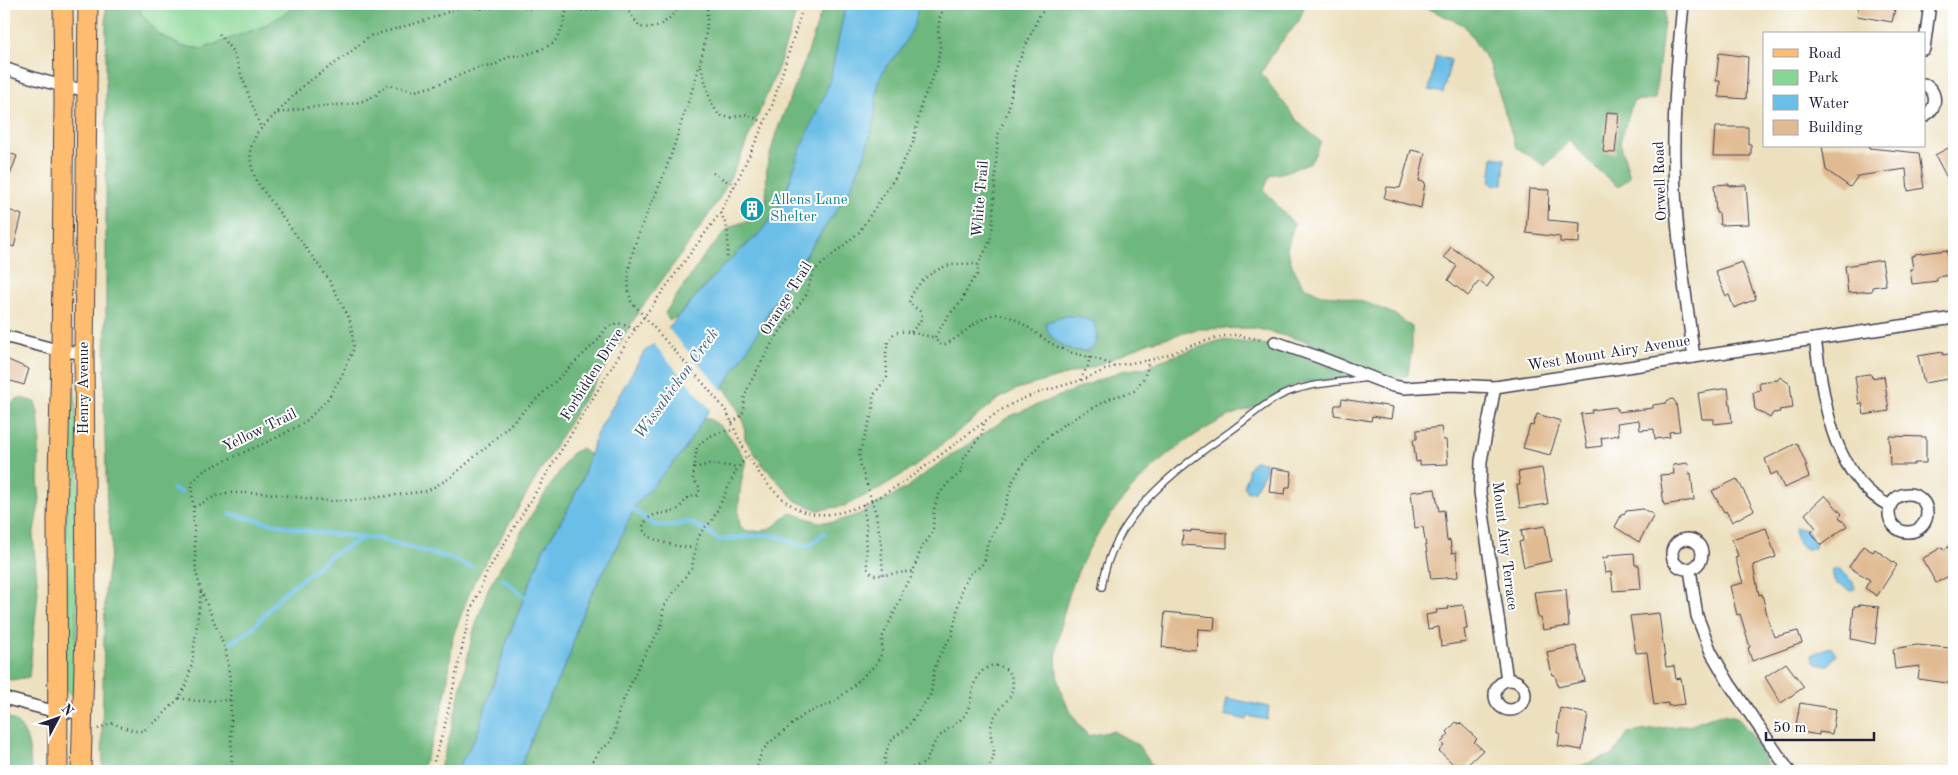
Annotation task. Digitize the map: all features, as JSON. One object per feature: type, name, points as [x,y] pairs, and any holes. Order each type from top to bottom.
[{"type":"main road","name":"Henry Avenue","points":[[58,771],[57,529],[61,352],[63,4]]},
{"type":"main road","name":"Henry Avenue","points":[[82,771],[86,560],[84,353],[88,4]]},
{"type":"street","name":"Orwell Road","points":[[1683,4],[1676,92],[1674,164],[1678,232],[1694,356]]},
{"type":"street","points":[[1926,34],[1930,4]]},
{"type":"street","points":[[4,68],[39,81],[86,90]]},
{"type":"street","points":[[1926,85],[1930,88],[1935,98],[1933,109],[1926,114]]},
{"type":"street","name":"West Mount Airy Avenue","points":[[1275,342],[1370,378],[1405,388],[1452,385],[1495,387],[1954,318]]},
{"type":"street","points":[[4,336],[61,352],[84,353]]},
{"type":"street","points":[[1815,339],[1824,398],[1837,443],[1860,484],[1877,500],[1890,506]]},
{"type":"street","name":"Mount Airy Terrace","points":[[1495,387],[1481,461],[1480,492],[1507,680]]},
{"type":"street","points":[[1690,569],[1697,616],[1711,652],[1729,683],[1789,771]]},
{"type":"street","points":[[4,698],[58,711],[82,721]]},
{"type":"lane","points":[[1102,587],[1108,559],[1120,534],[1161,486],[1188,462],[1256,412],[1290,392],[1325,384],[1370,378]]},
{"type":"path","points":[[467,4],[475,8],[484,9],[495,9],[511,4]]},
{"type":"path","name":"Yellow Trail","points":[[232,771],[231,700],[226,651],[201,590],[196,572],[192,482],[200,473],[278,437],[305,422],[327,400],[342,375],[354,348],[350,320],[328,278],[256,181],[251,164],[250,149],[257,133],[305,84],[347,55],[370,36],[427,20],[467,4]]},
{"type":"path","points":[[515,4],[531,9],[540,7]]},
{"type":"path","points":[[276,113],[311,107],[351,104],[376,95],[381,89],[390,86],[415,91],[431,87],[480,67],[493,66],[510,56],[524,55],[554,43],[562,29],[568,5],[579,10],[591,11],[600,10],[609,4]]},
{"type":"path","points":[[623,4],[640,27],[649,28],[657,27],[669,19],[680,4]]},
{"type":"path","points":[[707,4],[705,43],[700,64],[666,170],[636,240],[627,288],[631,302],[724,409],[748,455],[780,496],[805,513],[817,516],[830,515],[863,504],[901,483],[984,422],[1021,400],[1080,380],[1113,366],[1148,360],[1225,336],[1236,335],[1275,342]]},
{"type":"path","name":"Forbidden Drive","points":[[431,771],[444,729],[470,613],[483,579],[635,329],[720,213],[735,186],[771,108],[804,4]]},
{"type":"path","name":"Orange Trail","points":[[732,423],[744,411],[744,399],[748,385],[772,343],[806,295],[813,272],[859,232],[896,176],[913,144],[922,102],[937,67],[940,47],[938,31],[940,17],[945,4]]},
{"type":"path","name":"White Trail","points":[[935,337],[947,317],[961,302],[977,275],[978,264],[989,244],[992,232],[998,134],[1008,111],[1016,68],[1039,16],[1048,4]]},
{"type":"path","points":[[219,34],[233,52],[261,129]]},
{"type":"path","points":[[700,64],[711,104],[719,115],[730,118],[745,114],[764,122]]},
{"type":"path","points":[[713,174],[735,186]]},
{"type":"path","points":[[720,213],[727,223],[729,234],[727,260]]},
{"type":"path","points":[[912,332],[922,316],[921,312],[909,303],[911,293],[928,276],[951,265],[978,264]]},
{"type":"path","points":[[883,575],[881,543],[876,514],[859,453],[873,411],[873,396],[887,377],[886,352],[894,333],[904,330],[921,336],[935,337],[938,343],[943,345],[952,341],[974,323],[993,315],[1001,314],[1011,316],[1058,347],[1076,354],[1103,360],[1113,366]]},
{"type":"path","points":[[194,507],[216,496],[228,494],[266,493],[328,501],[356,500],[427,491],[450,478],[494,440],[598,340],[607,327],[618,323],[635,329]]},
{"type":"path","points":[[1080,380],[1088,366],[1090,356]]},
{"type":"path","points":[[892,771],[884,762],[888,746],[894,738],[906,729],[931,694],[938,658],[952,635],[962,588],[968,577],[985,560],[987,544],[1001,518],[1013,481],[1022,466],[1041,443],[1064,424],[1111,398],[1134,391],[1147,371],[1148,360]]},
{"type":"path","points":[[756,771],[761,753],[767,745],[805,714],[834,702],[876,664],[882,653],[882,638],[903,590],[914,571],[921,549],[933,532],[934,509],[938,496],[947,484],[960,473],[964,458],[982,434],[984,422]]},
{"type":"path","points":[[695,548],[678,547],[650,538],[644,532],[643,526],[651,516],[674,511],[682,506],[688,498],[698,495],[700,488],[693,479],[697,447],[710,435],[735,430]]},
{"type":"path","points":[[591,771],[593,762],[600,749],[609,744],[615,732],[619,710],[641,661],[661,627],[664,606],[692,567],[695,548],[703,529],[712,521],[738,467],[748,455]]},
{"type":"path","points":[[694,468],[709,464],[738,467]]},
{"type":"path","points":[[863,504],[866,520],[867,568],[873,575],[914,571]]},
{"type":"path","points":[[82,721],[100,728],[111,723],[135,731],[143,731],[160,718],[179,698],[186,685],[192,664],[201,590]]},
{"type":"path","points":[[903,771],[925,763],[938,738],[962,719],[968,708],[972,684],[981,673],[991,666],[1000,666],[1008,671],[1013,679],[1009,699],[1001,706],[993,718],[990,729],[994,752],[993,762],[987,771]]},
{"type":"path","points":[[179,698],[196,701],[231,700]]},
{"type":"green space","points":[[106,4],[137,4],[141,13],[158,34],[181,46],[202,49],[264,26],[286,13],[295,4],[799,4],[778,68],[739,160],[719,199],[696,234],[639,311],[598,379],[579,406],[473,584],[453,636],[447,687],[437,729],[421,771],[103,771],[105,590],[112,542],[107,508],[104,404],[106,317]]},
{"type":"green space","points":[[137,4],[295,4],[286,13],[264,26],[202,49],[181,46],[158,34],[141,13]]},
{"type":"green space","points":[[824,4],[846,4],[829,84],[778,209],[759,234],[720,269],[677,317],[669,320],[665,313],[704,256],[730,227],[743,222],[754,222],[766,205],[767,166],[776,133],[805,61]]},
{"type":"green space","points":[[919,4],[1305,4],[1299,21],[1277,47],[1261,73],[1299,123],[1321,142],[1311,162],[1286,172],[1270,175],[1264,190],[1294,224],[1287,249],[1292,265],[1303,286],[1321,295],[1340,296],[1367,303],[1394,314],[1412,327],[1412,347],[1408,375],[1399,379],[1381,375],[1305,341],[1254,328],[1198,329],[1147,343],[1093,367],[1017,389],[997,400],[914,467],[877,490],[844,506],[818,510],[796,501],[762,464],[745,439],[744,422],[723,386],[754,339],[772,306],[848,193],[864,157],[874,122],[878,81],[887,65],[901,50],[913,26]],"holes":[[[1077,316],[1098,335],[1097,342],[1091,350],[1081,352],[1069,349],[1050,336],[1056,318]]]},
{"type":"green space","points":[[1418,4],[1666,4],[1655,99],[1633,101],[1620,142],[1630,177],[1618,187],[1588,161],[1570,140],[1545,166],[1516,147],[1490,65],[1464,25]]},
{"type":"green space","points":[[1221,340],[1269,345],[1354,375],[1352,377],[1295,385],[1260,405],[1234,414],[1205,429],[1151,469],[1128,493],[1107,520],[1089,548],[1075,578],[1060,628],[1056,661],[1057,676],[1061,690],[1067,705],[1088,736],[1113,731],[1138,745],[1156,771],[519,771],[542,713],[570,655],[577,626],[635,506],[682,453],[703,417],[717,424],[729,435],[746,462],[739,507],[740,524],[744,530],[759,531],[769,529],[791,513],[818,522],[835,522],[859,514],[908,487],[934,467],[1010,416],[1121,371],[1149,367],[1159,361]]},
{"type":"green space","points":[[75,377],[79,500],[75,692],[71,694],[66,690],[64,605],[69,378]]},
{"type":"green space","points":[[21,398],[35,402],[38,412],[40,436],[38,480],[40,499],[33,536],[38,593],[29,677],[11,680],[4,678],[4,408]]},
{"type":"green space","points":[[581,448],[591,456],[566,513],[544,548],[508,638],[477,735],[456,771],[439,771],[450,735],[473,633],[488,589],[532,514],[571,454]]},
{"type":"green space","points":[[1722,714],[1737,717],[1750,733],[1771,771],[1564,771],[1613,755],[1628,733],[1692,724]]},
{"type":"green space","points":[[4,716],[19,725],[27,738],[31,771],[4,771]]},
{"type":"water","name":"Wissahickon Creek","points":[[846,4],[919,4],[914,26],[901,50],[887,65],[878,81],[874,122],[864,157],[848,193],[772,305],[754,339],[682,453],[635,506],[577,626],[570,655],[542,713],[519,771],[456,771],[477,735],[508,638],[544,548],[566,513],[582,480],[596,435],[644,352],[653,345],[720,269],[759,234],[778,209],[789,184],[798,155],[829,84]]},
{"type":"water","points":[[1436,56],[1451,60],[1443,93],[1429,90]]},
{"type":"water","points":[[1493,157],[1505,159],[1503,184],[1496,185],[1490,183]]},
{"type":"water","points":[[1067,316],[1077,316],[1093,321],[1097,336],[1094,346],[1086,350],[1076,350],[1065,347],[1055,341],[1048,332],[1046,322]]},
{"type":"water","points":[[1254,461],[1265,462],[1267,468],[1254,491],[1248,492],[1244,486],[1248,476],[1248,468]]},
{"type":"water","points":[[1796,527],[1808,531],[1811,539],[1816,544],[1814,549],[1806,549],[1799,543],[1795,531]]},
{"type":"water","points":[[1839,568],[1855,586],[1855,589],[1852,591],[1835,583],[1832,571]]},
{"type":"water","points":[[1830,647],[1836,655],[1829,665],[1815,663],[1811,655]]},
{"type":"water","points":[[1227,698],[1269,707],[1267,720],[1248,716],[1247,720],[1224,715]]},
{"type":"pier","points":[[666,326],[723,391],[711,410],[652,342]]},
{"type":"building","points":[[1859,4],[1896,4],[1892,22],[1857,16]]},
{"type":"building","points":[[1719,53],[1748,57],[1746,99],[1719,97],[1720,81],[1716,81]]},
{"type":"building","points":[[1607,112],[1619,113],[1615,153],[1603,152]]},
{"type":"building","points":[[1715,127],[1748,127],[1748,144],[1751,144],[1751,156],[1713,156]]},
{"type":"building","points":[[1954,145],[1954,191],[1935,155]]},
{"type":"building","points":[[1822,148],[1869,148],[1919,153],[1924,188],[1908,191],[1906,169],[1858,176],[1850,187],[1826,170]]},
{"type":"building","points":[[1411,150],[1425,153],[1419,181],[1425,182],[1421,208],[1384,198],[1387,187],[1400,188]]},
{"type":"building","points":[[4,151],[17,156],[5,189],[4,189]]},
{"type":"building","points":[[1729,184],[1729,186],[1746,185],[1749,224],[1720,225],[1719,213],[1716,213],[1714,185]]},
{"type":"building","points":[[1529,189],[1549,190],[1548,220],[1580,223],[1579,243],[1560,242],[1560,237],[1526,233]]},
{"type":"building","name":"Allens Lane Shelter","points":[[751,200],[760,206],[752,218],[743,211]]},
{"type":"building","points":[[4,208],[22,215],[14,247],[4,243]]},
{"type":"building","points":[[1451,247],[1494,277],[1487,287],[1479,281],[1468,296],[1448,280],[1457,266],[1444,257]]},
{"type":"building","points":[[1947,250],[1950,275],[1937,277],[1937,281],[1912,284],[1910,269],[1913,269],[1911,256]]},
{"type":"building","points":[[1882,260],[1886,285],[1872,287],[1872,291],[1848,293],[1845,266]]},
{"type":"building","points":[[1742,262],[1756,299],[1734,308],[1729,295],[1726,296],[1715,271]]},
{"type":"building","points":[[1943,352],[1943,355],[1954,353],[1954,378],[1924,383],[1918,356]]},
{"type":"building","points":[[4,358],[29,369],[24,385],[4,379]]},
{"type":"building","points":[[1871,374],[1872,378],[1884,376],[1889,411],[1864,415],[1862,403],[1859,404],[1855,376]]},
{"type":"building","points":[[1780,377],[1790,384],[1793,408],[1779,410],[1780,412],[1773,413],[1770,418],[1755,409],[1753,392],[1760,390],[1759,382],[1778,380]]},
{"type":"building","points":[[1728,388],[1732,422],[1714,424],[1714,419],[1702,419],[1698,393]]},
{"type":"building","points":[[1342,399],[1393,407],[1391,419],[1372,416],[1371,421],[1334,415],[1335,405],[1341,405]]},
{"type":"building","points":[[1673,399],[1676,403],[1680,431],[1669,432],[1670,437],[1655,439],[1654,429],[1640,430],[1639,420],[1617,423],[1619,435],[1601,438],[1602,446],[1587,448],[1581,414],[1592,413],[1592,410],[1615,407],[1618,412],[1653,408],[1653,405],[1666,403],[1668,400]]},
{"type":"building","points":[[1537,414],[1561,421],[1550,455],[1523,448],[1530,425],[1533,426]]},
{"type":"building","points":[[1441,427],[1443,440],[1446,440],[1448,464],[1420,465],[1420,461],[1416,462],[1413,439],[1417,439],[1417,430]]},
{"type":"building","points":[[1889,436],[1926,437],[1926,463],[1890,465]]},
{"type":"building","points":[[1797,443],[1807,466],[1805,466],[1809,477],[1784,488],[1777,472],[1771,475],[1765,459]]},
{"type":"building","points":[[1688,463],[1694,500],[1664,505],[1660,475],[1674,474],[1673,465]]},
{"type":"building","points":[[1272,468],[1292,471],[1290,487],[1286,487],[1285,494],[1269,492]]},
{"type":"building","points":[[1542,468],[1548,504],[1520,508],[1517,485],[1520,485],[1518,472]]},
{"type":"building","points":[[1737,479],[1754,510],[1732,522],[1712,491]]},
{"type":"building","points":[[1435,489],[1439,511],[1444,510],[1447,541],[1450,540],[1452,553],[1456,552],[1458,577],[1431,579],[1423,527],[1415,528],[1411,492]]},
{"type":"building","points":[[1825,495],[1842,514],[1839,517],[1847,526],[1821,545],[1811,532],[1816,528],[1805,514]]},
{"type":"building","points":[[1643,509],[1654,515],[1639,542],[1615,527],[1622,514],[1624,515],[1626,511]]},
{"type":"building","points":[[1545,526],[1551,561],[1524,567],[1519,542],[1523,541],[1521,530]]},
{"type":"building","points":[[1766,528],[1776,557],[1753,565],[1759,595],[1762,594],[1774,637],[1798,631],[1802,643],[1752,661],[1748,648],[1750,647],[1740,614],[1737,615],[1730,586],[1743,583],[1735,557],[1738,556],[1732,539]]},
{"type":"building","points":[[1191,530],[1227,533],[1227,548],[1182,545],[1183,531],[1191,532]]},
{"type":"building","points":[[1954,543],[1954,573],[1936,583],[1922,559],[1942,547],[1944,550]]},
{"type":"building","points":[[1863,546],[1873,552],[1875,549],[1897,565],[1877,596],[1865,588],[1870,580],[1849,567]]},
{"type":"building","points":[[1634,553],[1635,565],[1639,565],[1641,589],[1613,591],[1611,572],[1605,573],[1603,558],[1609,557],[1609,555]]},
{"type":"building","points":[[1566,589],[1569,626],[1543,630],[1541,618],[1538,618],[1534,592]]},
{"type":"building","points":[[1464,606],[1467,629],[1464,629],[1466,642],[1441,646],[1439,627],[1428,629],[1426,615],[1437,613],[1436,610]]},
{"type":"building","points":[[1854,606],[1879,607],[1875,644],[1851,639]]},
{"type":"building","points":[[1165,612],[1215,617],[1214,630],[1198,629],[1196,650],[1162,647]]},
{"type":"building","points":[[1659,613],[1666,667],[1674,666],[1676,679],[1681,678],[1685,704],[1668,706],[1668,703],[1654,705],[1647,652],[1636,653],[1630,616]]},
{"type":"building","points":[[1917,645],[1950,648],[1950,651],[1954,651],[1954,684],[1918,679],[1920,666],[1895,669],[1893,649]]},
{"type":"building","points":[[1576,646],[1585,681],[1558,687],[1555,675],[1552,675],[1547,652]]},
{"type":"building","points":[[1786,663],[1804,687],[1781,703],[1765,677]]},
{"type":"building","points":[[1800,703],[1836,709],[1832,734],[1819,732],[1819,735],[1795,731]]},
{"type":"building","points":[[1560,708],[1588,714],[1582,750],[1558,746],[1560,733],[1557,733]]},
{"type":"building","points":[[1456,722],[1460,723],[1477,739],[1474,742],[1483,750],[1461,771],[1439,751],[1444,746],[1441,743],[1449,734],[1447,732]]},
{"type":"waterway","points":[[173,489],[181,493]]},
{"type":"waterway","points":[[630,507],[654,525],[671,526],[688,522],[719,540],[769,535],[778,536],[803,546],[816,541],[824,533]]},
{"type":"waterway","points":[[230,514],[312,532],[379,539],[449,558],[471,567]]},
{"type":"waterway","points":[[232,642],[252,629],[281,595],[330,556],[363,538]]},
{"type":"waterway","points":[[503,579],[529,600]]},
{"type":"place","name":"Allens Lane Shelter","points":[[752,209]]}]
